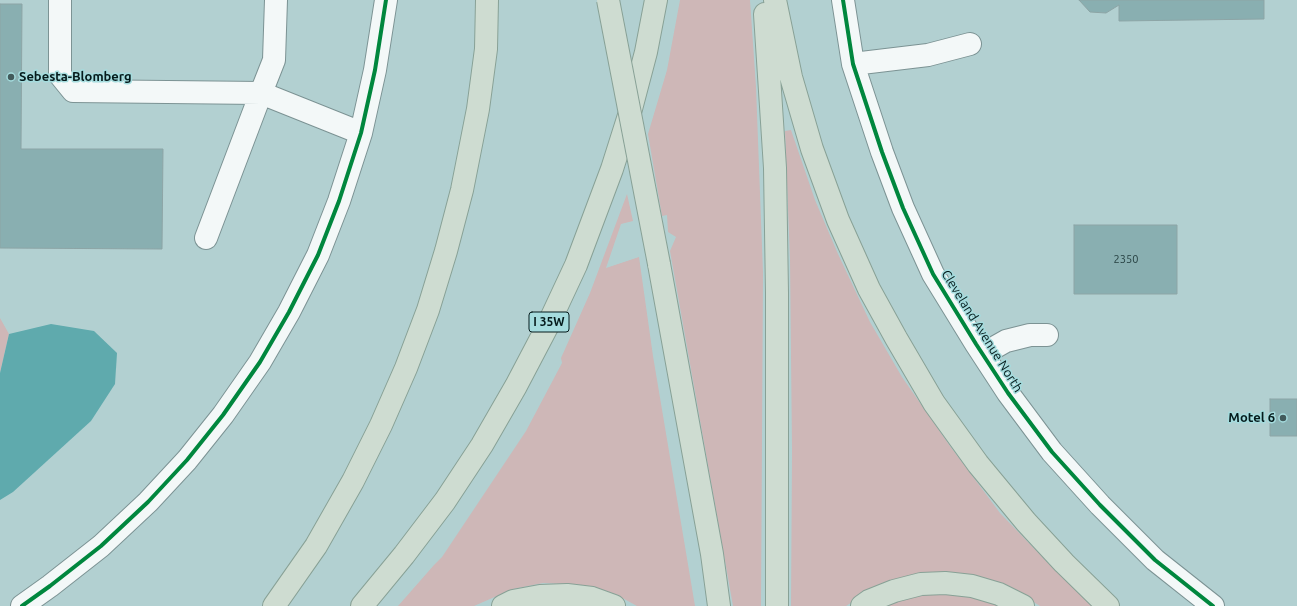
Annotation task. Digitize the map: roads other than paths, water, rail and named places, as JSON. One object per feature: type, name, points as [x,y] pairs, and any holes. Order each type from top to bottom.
[{"type":"highway","points":[[274,606],[316,546],[353,481],[384,418],[406,368],[428,310],[446,251],[462,190],[475,124],[486,49],[487,0]]},
{"type":"highway","points":[[608,0],[659,264],[712,554],[719,606]]},
{"type":"highway","name":"I 35W","points":[[362,606],[409,549],[478,451],[516,386],[547,326],[576,265],[612,169],[631,109],[656,0]]},
{"type":"highway","points":[[763,0],[775,168],[777,293],[777,606]]},
{"type":"highway","points":[[774,0],[791,77],[812,150],[838,220],[869,289],[896,338],[934,403],[978,464],[1026,522],[1064,563],[1108,606]]},
{"type":"highway","points":[[862,606],[869,601],[894,591],[922,584],[945,583],[972,586],[999,594],[1023,606]]},
{"type":"highway","points":[[503,606],[513,601],[540,596],[567,595],[592,598],[614,606]]},
{"type":"street","points":[[60,0],[60,75],[73,91],[261,93],[361,133]]},
{"type":"street","points":[[206,238],[274,60],[276,0]]},
{"type":"street","points":[[22,606],[101,546],[148,502],[187,460],[223,415],[260,362],[318,254],[339,201],[361,133],[375,70],[386,0]]},
{"type":"street","name":"Cleveland Avenue North","points":[[843,0],[854,64],[882,152],[903,208],[933,274],[1008,393],[1052,452],[1155,560],[1212,606]]},
{"type":"street","points":[[854,64],[928,55],[970,44]]},
{"type":"street","points":[[983,354],[1006,341],[1030,335],[1047,335]]},
{"type":"water","points":[[51,324],[94,331],[117,353],[115,384],[91,421],[13,492],[0,500],[0,373],[9,334]]},
{"type":"place","name":"Sebesta-Blomberg","points":[[11,77]]},
{"type":"place","name":"Motel 6","points":[[1283,418]]}]
